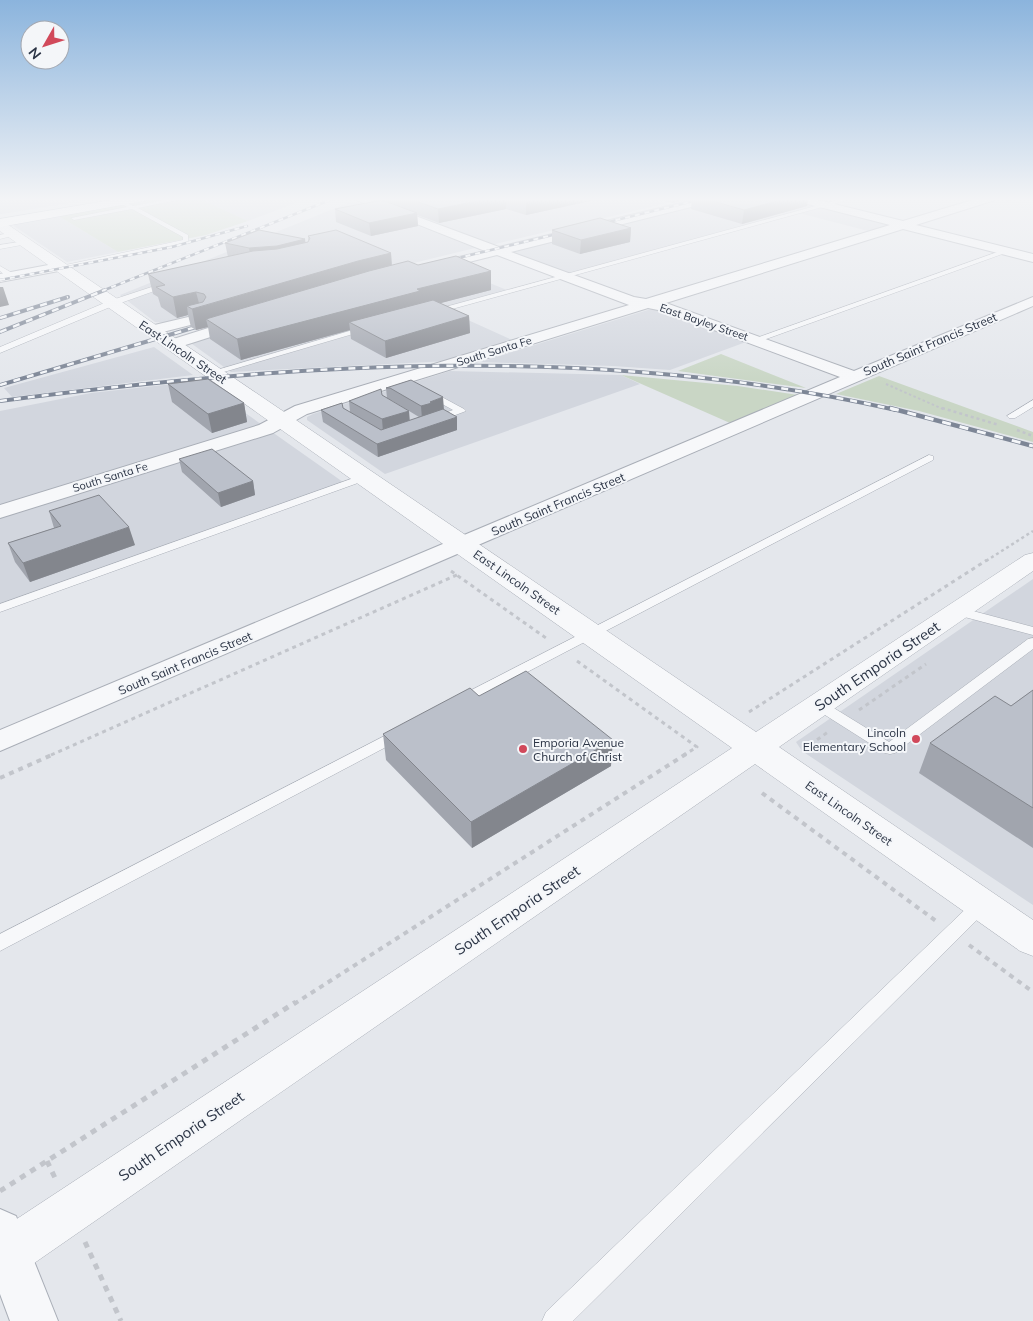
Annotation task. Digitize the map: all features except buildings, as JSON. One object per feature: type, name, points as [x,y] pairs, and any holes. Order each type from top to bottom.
[{"type":"street","name":"East Lincoln Street","points":[[49,260],[590,633],[752,731],[982,904],[1033,940]]},
{"type":"street","points":[[414,269],[451,260]]},
{"type":"street","name":"East Bayley Street","points":[[520,260],[631,301],[666,308],[854,376]]},
{"type":"street","name":"South Santa Fe","points":[[0,512],[266,429],[301,410],[791,260]]},
{"type":"street","points":[[6,277],[59,267]]},
{"type":"street","name":"South Saint Francis Street","points":[[0,741],[1033,301]]},
{"type":"street","points":[[150,330],[218,314]]},
{"type":"street","points":[[173,344],[252,319]]},
{"type":"street","name":"South Emporia Street","points":[[3,1248],[752,731],[819,705],[1033,560]]},
{"type":"street","points":[[3,1248],[34,1321]]},
{"type":"lane","points":[[59,267],[95,260]]},
{"type":"lane","points":[[422,314],[623,260]]},
{"type":"lane","points":[[754,340],[844,310],[939,273],[980,260]]},
{"type":"lane","points":[[0,268],[6,277]]},
{"type":"lane","points":[[2,352],[112,303],[179,282]]},
{"type":"lane","points":[[214,372],[377,326]]},
{"type":"lane","points":[[403,379],[460,412],[422,424]]},
{"type":"lane","points":[[1012,416],[1033,403]]},
{"type":"lane","points":[[450,706],[929,458]]},
{"type":"lane","points":[[0,608],[365,477]]},
{"type":"lane","points":[[958,611],[1033,631]]},
{"type":"lane","points":[[819,705],[890,749],[1033,642]]},
{"type":"lane","points":[[0,943],[415,725]]},
{"type":"lane","points":[[555,1321],[982,904]]},
{"type":"path","points":[[854,376],[882,382],[931,406],[967,418],[1002,426]]},
{"type":"path","points":[[1011,428],[1033,436]]},
{"type":"path","points":[[752,731],[1033,531]]},
{"type":"path","points":[[0,778],[458,575]]},
{"type":"path","points":[[802,750],[933,659]]},
{"type":"path","points":[[0,1191],[697,747]]},
{"type":"path","points":[[762,793],[1033,992]]},
{"type":"shaded area","points":[[64,260],[79,260],[67,262]]},
{"type":"shaded area","points":[[208,260],[427,260],[168,323],[155,322],[120,295]]},
{"type":"shaded area","points":[[530,260],[627,260],[570,275]]},
{"type":"shaded area","points":[[443,264],[512,292],[446,310],[512,340],[449,361],[231,372],[181,336],[335,290]]},
{"type":"shaded area","points":[[651,309],[659,310],[746,342],[670,370],[613,366],[480,362]]},
{"type":"shaded area","points":[[154,347],[193,375],[12,397],[4,388]]},
{"type":"shaded area","points":[[450,371],[621,375],[640,384],[385,474],[307,420],[307,417],[313,414]]},
{"type":"shaded area","points":[[200,381],[343,482],[0,609],[0,411],[91,393]]},
{"type":"shaded area","name":"Lincoln Elementary School","points":[[1033,579],[1033,905],[802,751],[796,742]]},
{"type":"green space","points":[[721,354],[806,388],[678,371]]},
{"type":"green space","points":[[621,375],[738,386],[798,395],[730,423]]},
{"type":"green space","points":[[879,376],[1033,432],[1033,442],[919,411],[836,394]]},
{"type":"railway","points":[[0,280],[106,260]]},
{"type":"railway","points":[[102,291],[181,260]]},
{"type":"railway","points":[[446,261],[452,260]]},
{"type":"railway","points":[[0,332],[105,290]]},
{"type":"railway","points":[[0,318],[68,297]]},
{"type":"railway","points":[[0,385],[206,324]]},
{"type":"railway","points":[[0,401],[112,387],[336,369],[449,366],[561,367],[673,375],[785,389],[896,410]]},
{"type":"railway","points":[[890,408],[1033,446]]},
{"type":"place","name":"Lincoln Elementary School","points":[[916,739]]},
{"type":"place","name":"Emporia Avenue Church of Christ","points":[[523,749]]}]
